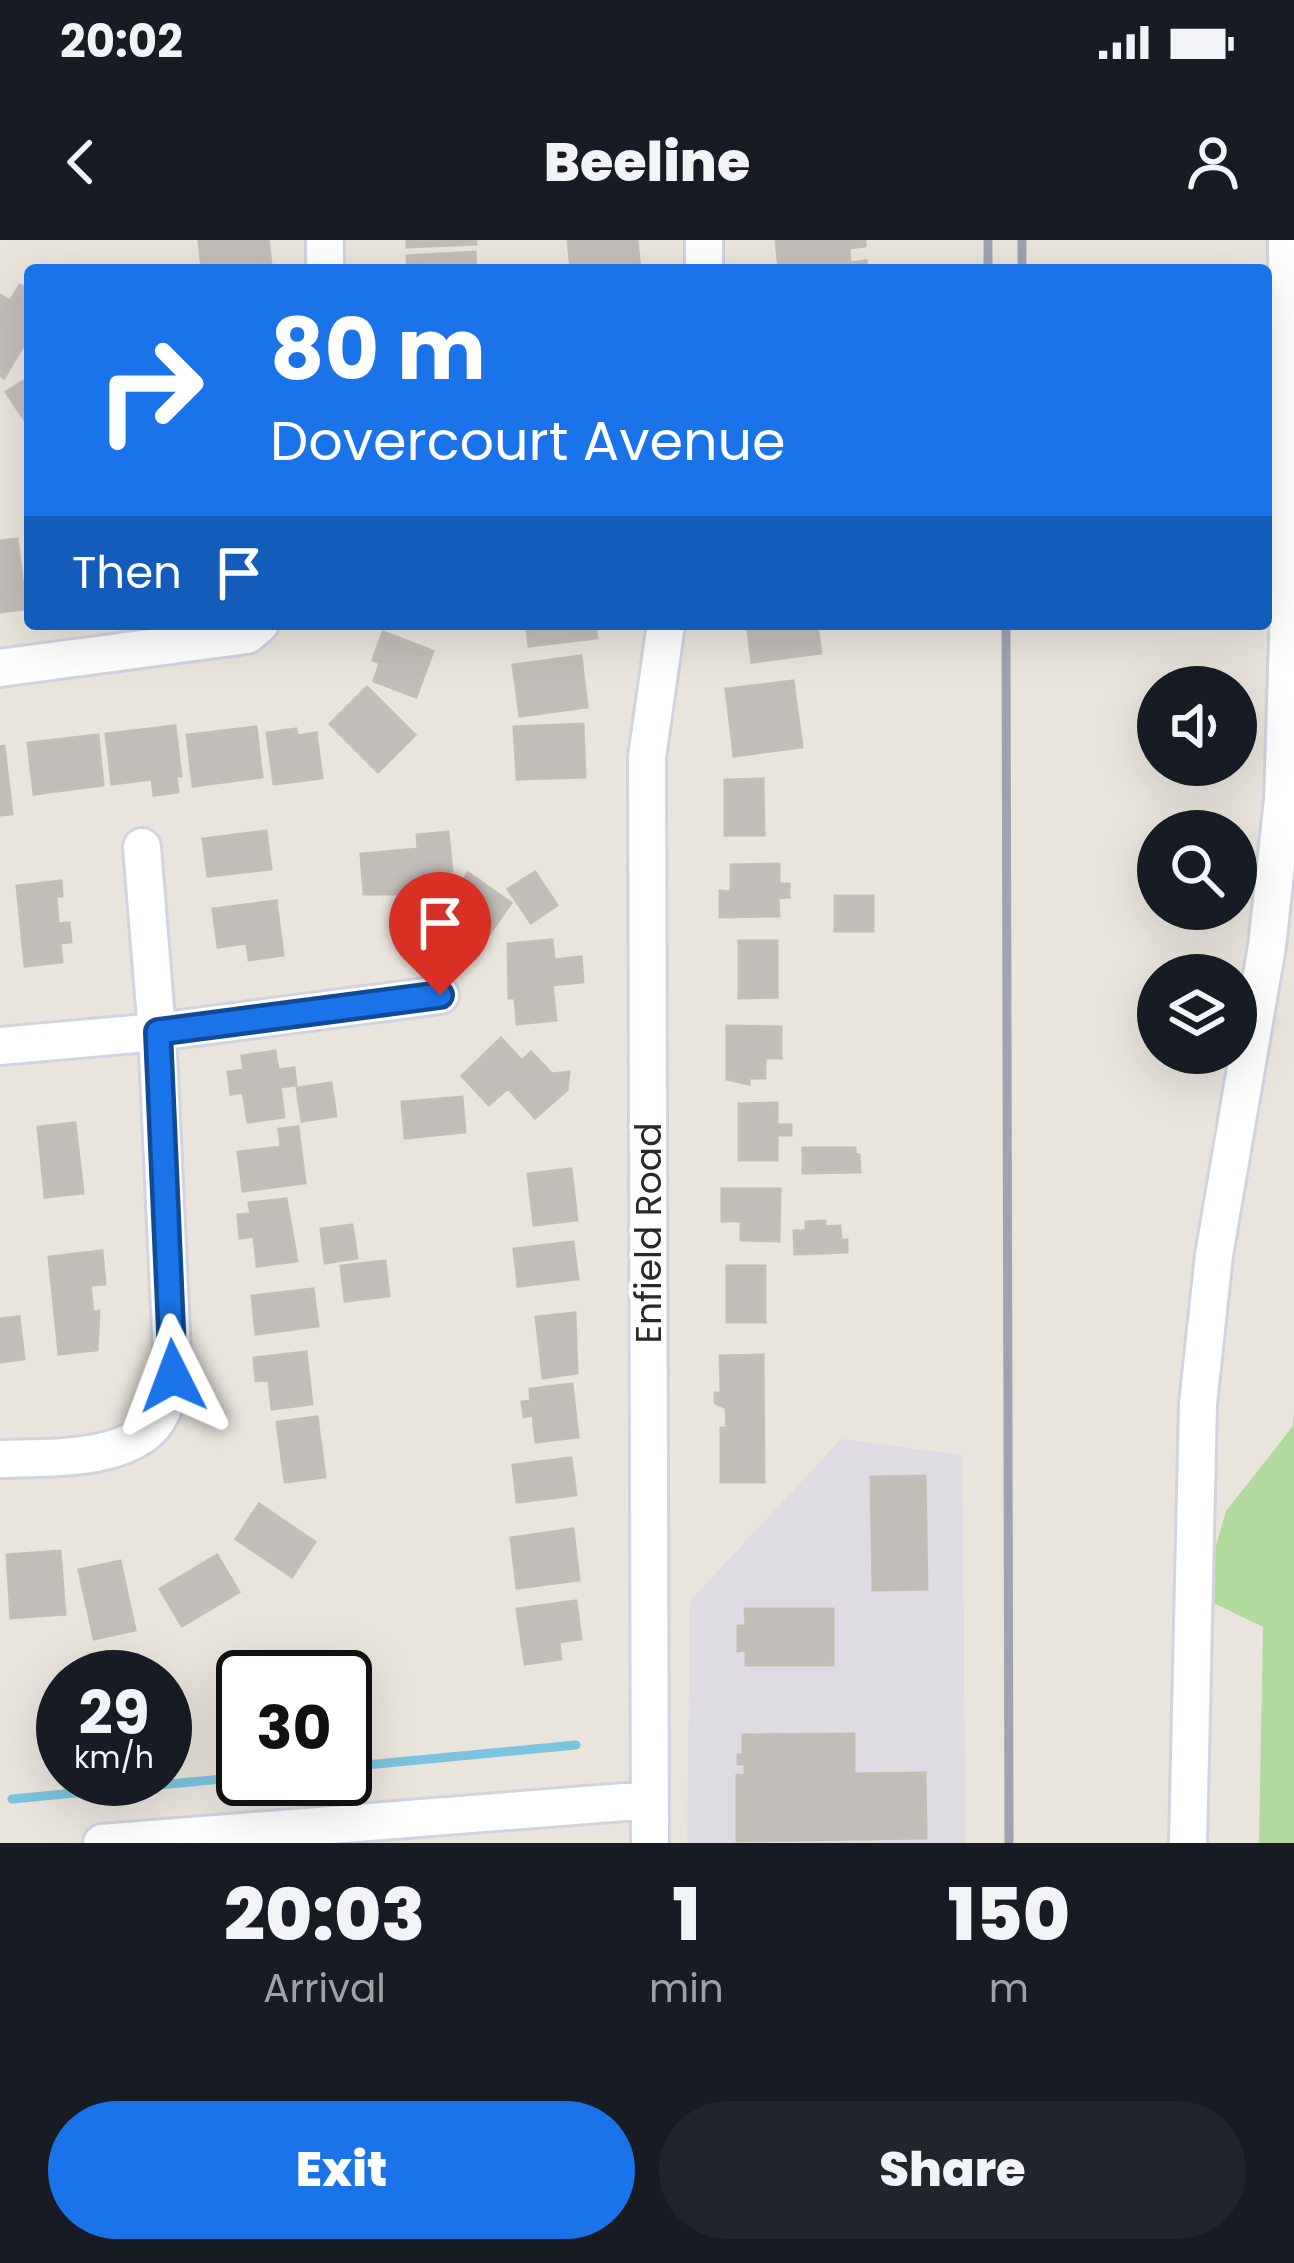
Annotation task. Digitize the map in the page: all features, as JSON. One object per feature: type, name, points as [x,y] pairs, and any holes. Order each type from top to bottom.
[{"type":"street","points":[[1188,1843],[1198,1404],[1214,1255],[1267,946],[1283,800],[1289,606],[1287,240]]},
{"type":"street","points":[[0,668],[247,635],[253,630]]},
{"type":"street","name":"Enfield Road","points":[[650,1843],[646,758],[665,630]]},
{"type":"street","points":[[0,1459],[123,1448],[160,1418],[173,1376],[158,1032],[142,847]]},
{"type":"street","points":[[0,1046],[158,1032],[440,995]]},
{"type":"street","points":[[102,1843],[650,1800]]},
{"type":"shaded area","points":[[841,1439],[962,1455],[966,1843],[687,1843],[690,1601]]},
{"type":"green space","points":[[1294,1412],[1294,1843],[1259,1843],[1263,1627],[1201,1597],[1226,1511],[1293,1426]]},
{"type":"building","points":[[199,240],[268,240],[271,264],[201,264]]},
{"type":"building","points":[[407,240],[476,240],[476,244],[407,247]]},
{"type":"building","points":[[568,240],[637,240],[639,264],[570,264]]},
{"type":"building","points":[[776,240],[865,240],[865,246],[849,248],[850,263],[866,264],[778,264]]},
{"type":"building","points":[[475,252],[476,264],[408,264],[407,256]]},
{"type":"building","points":[[20,285],[24,287],[24,344],[4,378],[0,375],[0,295],[10,301]]},
{"type":"building","points":[[24,381],[24,419],[6,392]]},
{"type":"building","points":[[17,539],[24,609],[0,612],[0,541]]},
{"type":"building","points":[[527,630],[596,630],[597,638],[529,646]]},
{"type":"building","points":[[748,630],[818,630],[821,653],[752,662]]},
{"type":"building","points":[[383,632],[433,651],[416,697],[374,681],[380,663],[373,660]]},
{"type":"building","points":[[581,656],[587,707],[520,716],[513,665]]},
{"type":"building","points":[[793,681],[802,747],[734,756],[726,689]]},
{"type":"building","points":[[367,687],[415,735],[378,772],[330,724]]},
{"type":"building","points":[[583,724],[585,777],[517,779],[514,727]]},
{"type":"building","points":[[175,726],[181,776],[176,776],[178,792],[154,795],[152,779],[112,784],[106,734]]},
{"type":"building","points":[[256,727],[262,777],[193,786],[187,735]]},
{"type":"building","points":[[296,729],[297,736],[316,733],[322,778],[274,784],[267,733]]},
{"type":"building","points":[[98,735],[103,785],[34,794],[28,743]]},
{"type":"building","points":[[4,746],[12,814],[0,815],[0,747]]},
{"type":"building","points":[[763,779],[764,835],[725,835],[725,780]]},
{"type":"building","points":[[266,831],[271,869],[208,876],[203,839]]},
{"type":"building","points":[[448,832],[452,871],[427,873],[428,886],[408,888],[409,894],[364,894],[361,854],[418,849],[417,835]]},
{"type":"building","points":[[779,864],[779,884],[789,884],[789,897],[778,898],[779,916],[720,917],[720,891],[731,892],[731,865]]},
{"type":"building","points":[[535,872],[557,905],[531,923],[508,889]]},
{"type":"building","points":[[468,873],[511,903],[488,936],[445,906]]},
{"type":"building","points":[[61,881],[62,896],[56,896],[58,924],[69,923],[71,942],[60,943],[62,962],[25,966],[17,886]]},
{"type":"building","points":[[835,896],[873,896],[873,931],[835,931]]},
{"type":"building","points":[[276,901],[283,955],[249,960],[247,943],[218,947],[213,909]]},
{"type":"building","points":[[552,940],[554,960],[581,957],[583,982],[552,985],[556,1020],[517,1024],[515,998],[509,998],[508,944]]},
{"type":"building","points":[[739,941],[777,941],[777,997],[739,998]]},
{"type":"building","points":[[727,1026],[781,1027],[781,1058],[765,1058],[765,1078],[749,1078],[749,1084],[727,1079]]},
{"type":"building","points":[[501,1038],[522,1061],[531,1052],[552,1074],[569,1072],[567,1090],[535,1118],[508,1088],[489,1105],[462,1076]]},
{"type":"building","points":[[275,1051],[278,1070],[294,1068],[296,1085],[280,1087],[284,1117],[248,1122],[243,1092],[231,1094],[228,1072],[244,1070],[242,1056]]},
{"type":"building","points":[[331,1083],[336,1116],[302,1121],[297,1088]]},
{"type":"building","points":[[462,1097],[465,1132],[405,1138],[402,1102]]},
{"type":"building","points":[[777,1103],[777,1125],[791,1125],[791,1135],[777,1135],[777,1160],[739,1160],[739,1104]]},
{"type":"building","points":[[75,1123],[83,1193],[45,1197],[38,1127]]},
{"type":"building","points":[[298,1127],[305,1183],[243,1191],[238,1152],[281,1147],[279,1129]]},
{"type":"building","points":[[803,1148],[855,1148],[860,1172],[803,1173]]},
{"type":"building","points":[[571,1169],[577,1220],[534,1225],[528,1174]]},
{"type":"building","points":[[722,1189],[780,1189],[779,1241],[741,1240],[741,1221],[722,1221]]},
{"type":"building","points":[[286,1199],[297,1261],[257,1266],[254,1236],[240,1238],[238,1215],[251,1214],[249,1203]]},
{"type":"building","points":[[825,1221],[825,1227],[840,1226],[847,1252],[795,1254],[794,1231],[806,1231],[806,1222]]},
{"type":"building","points":[[352,1225],[357,1258],[325,1263],[321,1229]]},
{"type":"building","points":[[573,1242],[578,1279],[518,1286],[514,1249]]},
{"type":"building","points":[[102,1251],[105,1284],[90,1285],[93,1312],[99,1311],[97,1350],[59,1354],[49,1257]]},
{"type":"building","points":[[385,1261],[389,1296],[345,1301],[341,1266]]},
{"type":"building","points":[[727,1266],[765,1266],[765,1322],[727,1322]]},
{"type":"building","points":[[313,1289],[318,1326],[256,1334],[252,1296]]},
{"type":"building","points":[[575,1313],[577,1373],[543,1378],[536,1317]]},
{"type":"building","points":[[19,1317],[24,1359],[0,1362],[0,1319]]},
{"type":"building","points":[[306,1352],[312,1404],[272,1409],[269,1380],[256,1381],[254,1358]]},
{"type":"building","points":[[763,1355],[764,1482],[721,1482],[721,1428],[727,1428],[726,1408],[715,1403],[715,1393],[721,1393],[720,1356]]},
{"type":"building","points":[[572,1384],[578,1437],[536,1442],[533,1415],[524,1417],[522,1402],[531,1401],[530,1389]]},
{"type":"building","points":[[317,1417],[325,1477],[285,1482],[277,1422]]},
{"type":"building","points":[[571,1458],[576,1495],[517,1502],[513,1465]]},
{"type":"building","points":[[925,1476],[927,1589],[873,1590],[871,1477]]},
{"type":"building","points":[[259,1504],[315,1542],[292,1577],[236,1539]]},
{"type":"building","points":[[573,1529],[579,1580],[517,1588],[511,1538]]},
{"type":"building","points":[[60,1551],[65,1614],[11,1618],[7,1555]]},
{"type":"building","points":[[217,1555],[239,1592],[182,1626],[160,1589]]},
{"type":"building","points":[[120,1561],[135,1630],[94,1639],[79,1570]]},
{"type":"building","points":[[576,1601],[581,1639],[559,1642],[561,1659],[525,1664],[517,1609]]},
{"type":"building","points":[[745,1609],[833,1609],[833,1665],[746,1665],[746,1650],[738,1651],[738,1626],[746,1626]]},
{"type":"building","points":[[854,1734],[854,1774],[925,1773],[926,1838],[737,1841],[737,1775],[745,1776],[745,1764],[738,1764],[743,1735]]},
{"type":"waterway","points":[[372,1764],[576,1745]]},
{"type":"waterway","points":[[12,1799],[216,1780]]},
{"type":"railway","points":[[988,240],[988,264]]},
{"type":"railway","points":[[1022,240],[1022,264]]},
{"type":"railway","points":[[1006,630],[1009,1843]]},
{"type":"route","points":[[173,1376],[158,1032],[440,995]]}]
